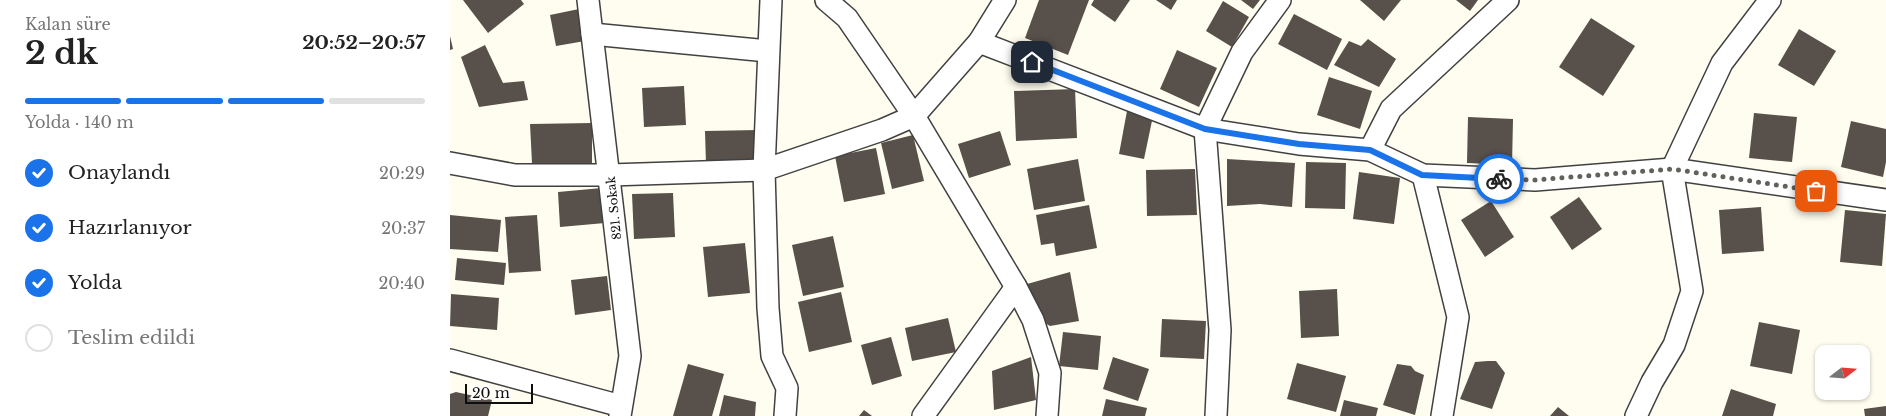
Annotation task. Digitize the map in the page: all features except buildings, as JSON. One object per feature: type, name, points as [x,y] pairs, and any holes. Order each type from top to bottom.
[{"type":"street","name":"821. Sokak","points":[[588,0],[630,356],[621,411]]},
{"type":"street","points":[[771,0],[764,170],[768,308],[772,356],[787,388],[785,416]]},
{"type":"street","points":[[826,0],[847,18],[914,116],[1016,287],[1033,320],[1050,373],[1047,416]]},
{"type":"street","points":[[450,163],[515,174],[610,176],[764,170],[882,130],[914,116],[979,42],[1005,0]]},
{"type":"street","points":[[1216,416],[1220,330],[1205,129],[1242,52],[1280,0]]},
{"type":"street","points":[[1370,150],[1391,109],[1508,0]]},
{"type":"street","points":[[1636,416],[1652,382],[1674,345],[1692,291],[1672,169],[1722,63],[1770,0]]},
{"type":"street","points":[[592,34],[768,51]]},
{"type":"street","points":[[979,42],[1205,129],[1299,144],[1370,150],[1422,175],[1535,180],[1672,169],[1886,200]]},
{"type":"street","points":[[1422,175],[1458,317],[1442,416]]},
{"type":"street","points":[[923,416],[1016,287]]},
{"type":"street","points":[[450,360],[621,411]]},
{"type":"way so far","points":[[1499,179],[1535,180],[1672,169],[1816,191]]},
{"type":"route","points":[[1032,62],[1205,129],[1299,144],[1370,150],[1422,175],[1499,179]]}]
